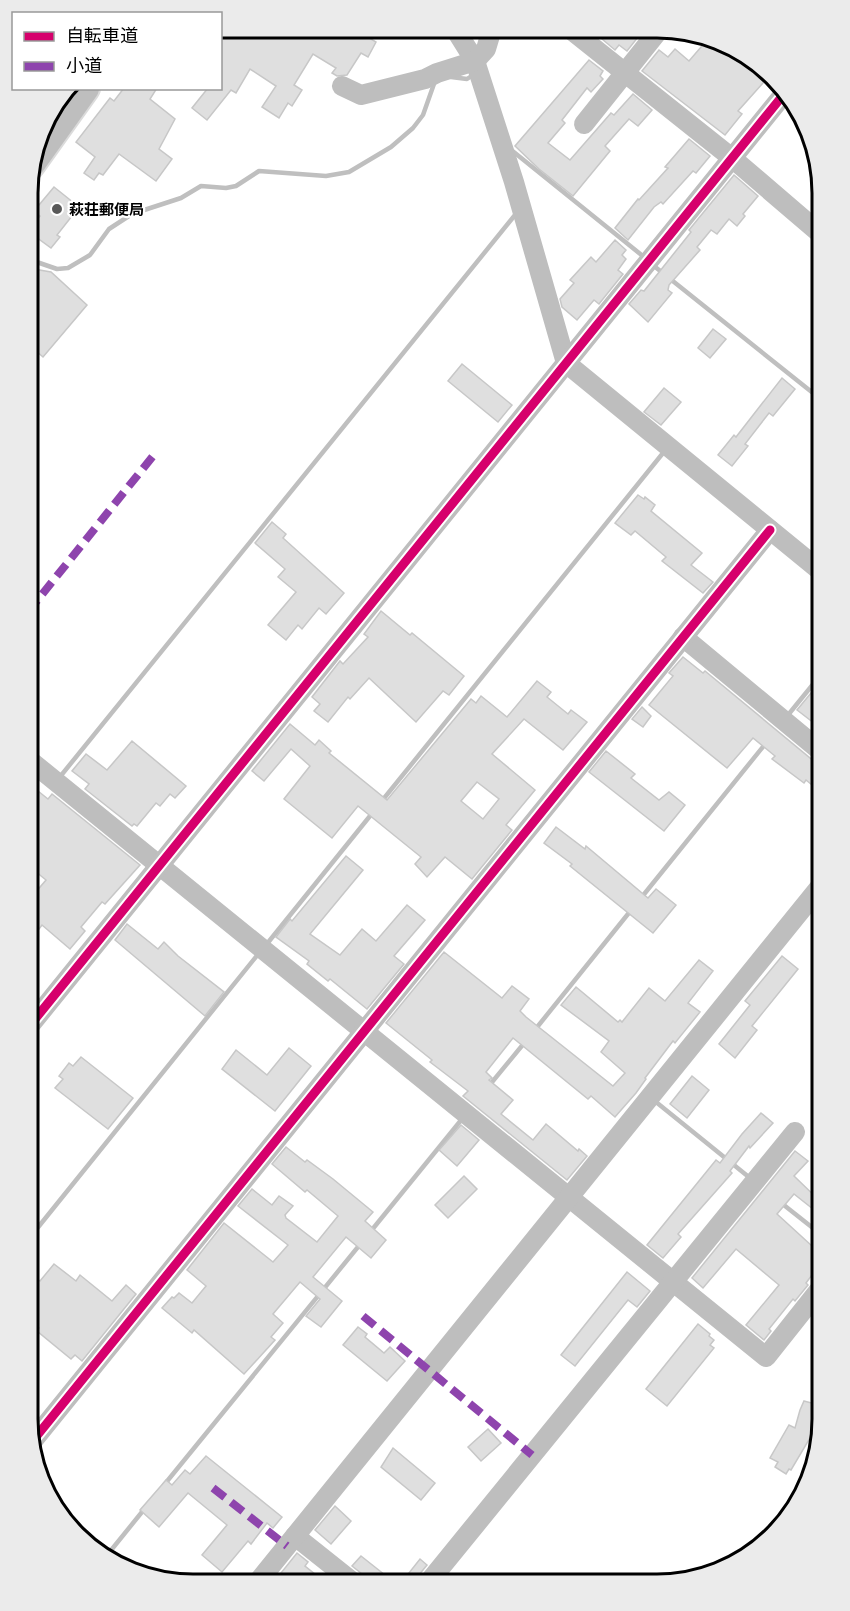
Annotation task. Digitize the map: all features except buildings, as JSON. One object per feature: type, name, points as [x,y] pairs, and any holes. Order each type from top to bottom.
[{"type":"highway","points":[[46,142],[84,90]]},
{"type":"street","points":[[460,37],[476,61],[514,182],[566,363],[812,564]]},
{"type":"street","points":[[342,86],[361,95],[425,79],[476,61],[486,49],[490,37]]},
{"type":"street","points":[[580,37],[732,158],[812,227]]},
{"type":"street","points":[[584,124],[653,37]]},
{"type":"street","points":[[37,1017],[780,98]]},
{"type":"street","points":[[38,1434],[770,530]]},
{"type":"street","points":[[683,637],[812,744]]},
{"type":"street","points":[[37,766],[766,1357],[812,1299]]},
{"type":"street","points":[[264,1574],[812,897]]},
{"type":"street","points":[[435,1574],[795,1132]]},
{"type":"street","points":[[295,1536],[343,1574]]},
{"type":"waterway","points":[[451,77],[467,79],[473,75],[473,77]]},
{"type":"waterway","points":[[37,262],[57,269],[68,268],[90,255],[109,229],[132,214],[181,198],[201,186],[226,188],[236,186],[259,171],[326,176],[349,172],[391,147],[413,128],[423,115],[435,81]]},
{"type":"waterway","points":[[510,149],[644,257]]},
{"type":"waterway","points":[[59,778],[515,215]]},
{"type":"waterway","points":[[654,266],[812,392]]},
{"type":"waterway","points":[[381,802],[663,453]]},
{"type":"waterway","points":[[788,715],[812,686]]},
{"type":"waterway","points":[[641,898],[766,743]]},
{"type":"waterway","points":[[266,945],[374,811]]},
{"type":"waterway","points":[[534,1031],[632,909]]},
{"type":"waterway","points":[[37,1229],[259,953]]},
{"type":"waterway","points":[[488,1087],[525,1042]]},
{"type":"waterway","points":[[656,1102],[750,1178]]},
{"type":"waterway","points":[[371,1231],[462,1119]]},
{"type":"waterway","points":[[780,1202],[812,1227]]},
{"type":"waterway","points":[[164,1485],[362,1242]]},
{"type":"waterway","points":[[111,1550],[146,1507]]},
{"type":"marked path","points":[[37,601],[153,456]]},
{"type":"marked path","points":[[363,1316],[532,1455]]},
{"type":"marked path","points":[[213,1488],[287,1546]]},
{"type":"cycle path","points":[[37,1017],[780,98]]},
{"type":"cycle path","points":[[38,1434],[770,530]]},
{"type":"place","name":"萩荘郵便局","points":[[57,209]]}]
